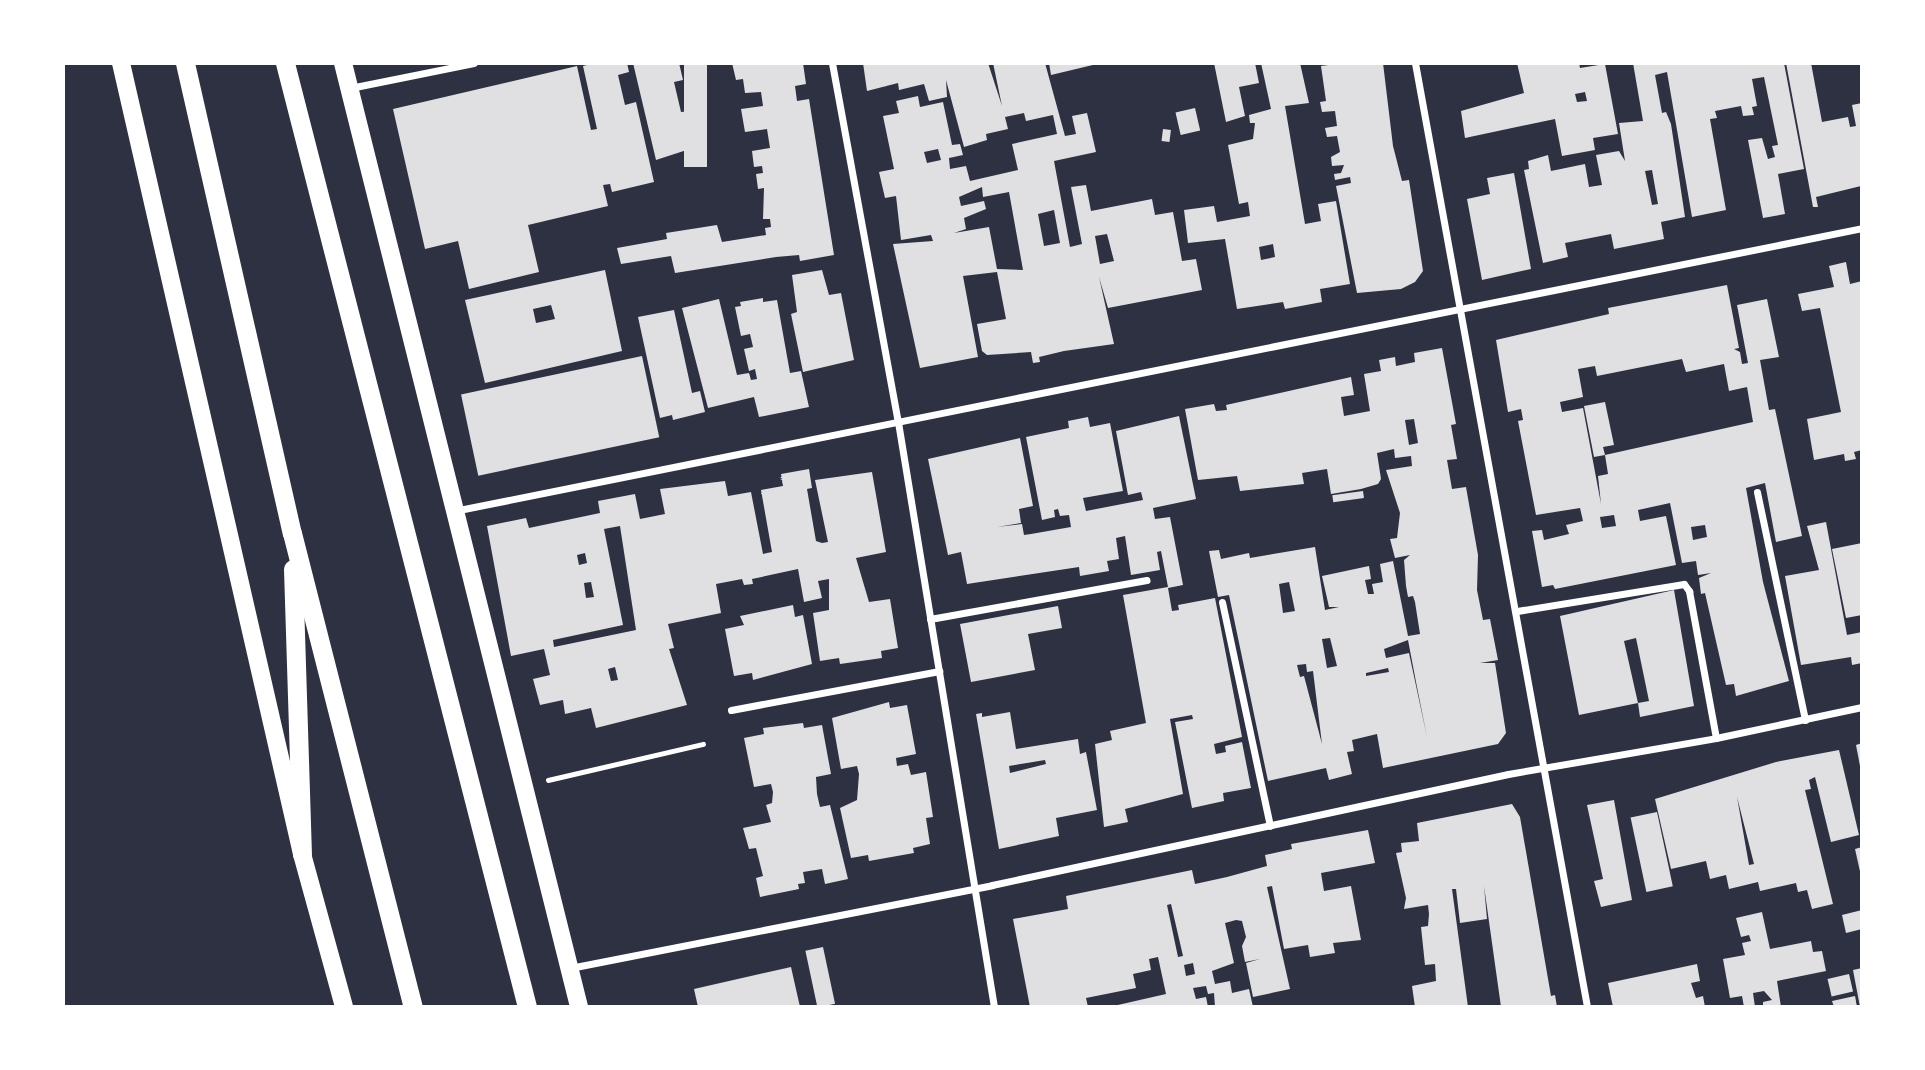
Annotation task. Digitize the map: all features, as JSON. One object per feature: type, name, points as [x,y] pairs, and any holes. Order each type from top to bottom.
[{"type":"highway","points":[[185,63],[292,533],[413,1007]]},
{"type":"highway","points":[[285,63],[527,1007]]},
{"type":"highway","points":[[292,533],[302,854]]},
{"type":"main road","points":[[121,63],[302,854],[344,1007]]},
{"type":"main road","points":[[343,63],[579,1007]]},
{"type":"street","points":[[349,88],[474,63]]},
{"type":"street","points":[[832,63],[898,422],[994,1007]]},
{"type":"street","points":[[1415,63],[1458,309],[1517,611],[1587,1007]]},
{"type":"street","points":[[454,511],[1862,228]]},
{"type":"street","points":[[1757,492],[1805,720]]},
{"type":"street","points":[[930,619],[1147,580]]},
{"type":"street","points":[[1517,611],[1684,584],[1689,591],[1717,738]]},
{"type":"street","points":[[1222,602],[1270,826]]},
{"type":"street","points":[[731,709],[939,671]]},
{"type":"street","points":[[569,969],[975,888],[1544,767],[1717,738],[1862,707]]},
{"type":"path","points":[[523,786],[703,744]]},
{"type":"building","points":[[595,63],[627,63],[629,72],[618,75],[625,105],[636,102],[654,182],[612,192],[610,184],[603,185],[608,206],[528,225],[539,272],[469,289],[458,241],[425,249],[393,109],[577,66],[591,130],[597,129],[583,66]]},
{"type":"building","points":[[633,63],[679,63],[683,80],[674,82],[681,112],[691,111],[699,146],[656,160]]},
{"type":"building","points":[[684,63],[707,63],[707,167],[684,167]]},
{"type":"building","points":[[732,63],[803,63],[806,84],[795,86],[797,101],[809,99],[834,255],[800,261],[799,255],[776,257],[675,273],[671,256],[621,264],[617,248],[667,239],[666,233],[717,225],[722,242],[766,235],[765,228],[771,227],[770,219],[763,219],[764,188],[758,189],[756,174],[763,173],[762,166],[754,167],[752,151],[770,148],[767,129],[745,132],[741,109],[763,106],[761,92],[745,93],[743,79],[736,80]]},
{"type":"building","points":[[863,63],[988,63],[1002,106],[993,63],[1045,63],[1065,136],[1076,134],[1072,116],[1087,113],[1096,152],[1054,161],[1070,247],[1082,244],[1071,187],[1086,185],[1091,211],[1152,199],[1155,215],[1173,212],[1182,261],[1196,259],[1202,290],[1108,308],[1099,277],[1114,344],[1064,351],[1039,357],[1040,362],[1033,363],[1031,352],[987,355],[982,351],[977,324],[1006,319],[997,272],[963,276],[978,357],[920,368],[893,244],[933,241],[931,235],[901,240],[896,196],[885,198],[879,172],[894,169],[883,116],[899,113],[896,101],[918,96],[920,107],[943,102],[952,145],[960,144],[963,155],[949,158],[950,169],[966,166],[970,181],[1018,170],[1012,144],[1057,134],[1053,115],[1026,121],[1024,113],[1005,117],[1008,129],[986,134],[987,140],[964,147],[946,80],[947,97],[929,101],[924,84],[899,90],[898,83],[867,91]],"holes":[[[938,149],[941,160],[927,163],[924,152]],[[982,187],[983,197],[1009,192],[1023,270],[997,269],[989,227],[954,233],[966,229],[964,218],[986,209],[984,201],[961,206],[959,197]],[[1054,210],[1060,243],[1044,246],[1038,214]],[[1107,234],[1114,261],[1100,264],[1095,236]]]},
{"type":"building","points":[[1049,63],[1097,63],[1097,64],[1051,75]]},
{"type":"building","points":[[1214,63],[1255,63],[1259,83],[1239,87],[1245,116],[1226,122]]},
{"type":"building","points":[[1261,63],[1300,63],[1309,103],[1285,106],[1305,224],[1321,221],[1318,204],[1336,201],[1350,284],[1320,289],[1322,302],[1285,309],[1283,302],[1237,309],[1225,239],[1188,243],[1184,210],[1214,206],[1217,222],[1250,216],[1248,202],[1239,204],[1228,145],[1253,139],[1255,123],[1250,123],[1249,115],[1271,109]],"holes":[[[1273,244],[1275,257],[1261,260],[1259,247]]]},
{"type":"building","points":[[1383,63],[1393,146],[1402,181],[1409,180],[1423,271],[1415,282],[1401,289],[1357,293],[1336,186],[1351,183],[1350,177],[1335,180],[1334,174],[1341,173],[1344,165],[1332,166],[1331,157],[1340,152],[1337,136],[1327,137],[1325,128],[1337,126],[1335,111],[1322,112],[1320,102],[1326,101],[1321,66]]},
{"type":"building","points":[[1517,63],[1579,63],[1580,68],[1605,64],[1618,134],[1593,138],[1595,150],[1562,156],[1555,119],[1465,138],[1461,111],[1524,93]],"holes":[[[1585,92],[1587,101],[1577,102],[1575,94]]]},
{"type":"building","points":[[1633,63],[1784,63],[1804,169],[1778,174],[1785,214],[1763,218],[1748,140],[1762,138],[1768,159],[1775,157],[1772,146],[1778,145],[1764,77],[1752,79],[1757,106],[1752,107],[1754,115],[1743,116],[1741,106],[1715,111],[1717,118],[1710,119],[1726,210],[1692,217],[1667,72],[1655,75],[1662,113],[1666,112],[1671,124],[1685,217],[1661,222],[1664,239],[1614,249],[1611,234],[1565,243],[1568,257],[1543,263],[1524,170],[1529,169],[1528,161],[1548,155],[1551,171],[1585,164],[1589,187],[1602,185],[1596,155],[1619,151],[1625,161],[1619,123],[1643,121]],"holes":[[[1652,170],[1658,204],[1652,205],[1645,171]]]},
{"type":"building","points":[[1786,63],[1811,63],[1822,122],[1848,117],[1850,127],[1856,126],[1852,105],[1862,103],[1861,186],[1816,197],[1818,207],[1813,207]]},
{"type":"building","points":[[1195,108],[1200,130],[1181,135],[1176,112]]},
{"type":"building","points":[[1163,129],[1171,130],[1169,142],[1162,141]]},
{"type":"building","points":[[1514,173],[1531,269],[1482,280],[1467,199],[1490,194],[1487,178]]},
{"type":"building","points":[[1846,262],[1850,284],[1862,281],[1862,450],[1854,452],[1856,459],[1845,461],[1844,454],[1814,460],[1807,419],[1841,412],[1820,308],[1802,311],[1798,294],[1834,287],[1829,266]]},
{"type":"building","points":[[605,270],[622,351],[485,383],[465,300]],"holes":[[[551,305],[555,319],[536,323],[533,309]]]},
{"type":"building","points":[[822,270],[829,295],[841,293],[854,360],[803,372],[791,314],[797,312],[792,275]]},
{"type":"building","points":[[1727,285],[1739,348],[1734,349],[1740,352],[1742,364],[1748,363],[1737,305],[1767,299],[1779,357],[1760,360],[1769,410],[1775,409],[1802,536],[1776,542],[1765,483],[1746,488],[1763,582],[1789,681],[1736,696],[1734,684],[1726,685],[1705,593],[1701,594],[1699,578],[1711,573],[1698,575],[1696,561],[1682,563],[1670,503],[1638,510],[1640,521],[1666,516],[1676,565],[1555,589],[1553,585],[1542,587],[1532,531],[1542,530],[1544,540],[1569,534],[1566,525],[1583,521],[1580,508],[1536,515],[1518,421],[1523,420],[1521,409],[1508,412],[1496,340],[1609,314],[1608,308]],"holes":[[[1682,359],[1686,372],[1724,364],[1729,391],[1747,387],[1753,422],[1605,455],[1608,474],[1598,476],[1601,504],[1583,408],[1562,412],[1560,402],[1583,397],[1578,369],[1595,366],[1597,376]],[[1614,515],[1616,526],[1602,528],[1600,517]],[[1705,525],[1707,537],[1693,540],[1691,527]]]},
{"type":"building","points":[[763,298],[763,302],[777,300],[790,373],[801,371],[809,407],[759,417],[754,397],[708,408],[682,308],[719,299],[737,375],[749,373],[751,380],[757,379],[755,369],[749,371],[744,349],[753,347],[750,334],[741,336],[735,307],[741,306],[740,302]]},
{"type":"building","points":[[674,310],[692,393],[700,391],[705,412],[673,420],[672,415],[660,418],[638,317]]},
{"type":"building","points":[[1442,348],[1456,424],[1451,425],[1457,459],[1447,460],[1452,489],[1466,487],[1478,555],[1477,590],[1483,620],[1490,619],[1498,660],[1480,663],[1495,663],[1506,733],[1498,744],[1383,768],[1377,734],[1352,740],[1354,751],[1347,752],[1352,774],[1329,780],[1326,768],[1268,781],[1229,595],[1218,597],[1209,551],[1219,550],[1221,559],[1249,553],[1250,558],[1315,547],[1325,610],[1339,607],[1329,607],[1322,576],[1369,566],[1371,579],[1365,580],[1368,594],[1374,594],[1372,584],[1383,582],[1380,564],[1393,561],[1408,636],[1420,634],[1415,602],[1413,596],[1408,597],[1406,586],[1404,560],[1410,555],[1395,558],[1390,539],[1397,538],[1400,513],[1386,470],[1412,466],[1411,456],[1395,458],[1394,449],[1377,453],[1381,479],[1378,484],[1361,489],[1331,494],[1327,469],[1302,473],[1304,484],[1240,491],[1237,476],[1198,480],[1185,409],[1214,404],[1216,411],[1227,410],[1226,405],[1351,377],[1354,395],[1341,397],[1344,416],[1370,411],[1364,374],[1381,371],[1379,360],[1395,357],[1396,366],[1415,362],[1414,353]],"holes":[[[1414,419],[1418,443],[1409,445],[1405,420]],[[1289,582],[1295,611],[1283,613],[1279,584]],[[1330,638],[1337,666],[1327,668],[1322,639]],[[1408,640],[1427,737],[1409,653],[1386,658],[1384,649]],[[1306,664],[1307,672],[1313,671],[1322,744],[1304,676],[1300,677],[1297,665]],[[1388,668],[1389,672],[1366,676],[1366,673]]]},
{"type":"building","points":[[642,356],[659,437],[478,476],[461,394]]},
{"type":"building","points":[[1605,402],[1614,445],[1603,447],[1605,455],[1594,457],[1584,406]]},
{"type":"building","points":[[1179,416],[1196,499],[1153,508],[1155,519],[1170,517],[1183,585],[1168,588],[1172,611],[1179,610],[1178,605],[1215,598],[1242,737],[1214,744],[1216,754],[1226,752],[1225,746],[1242,742],[1251,788],[1223,793],[1224,801],[1192,808],[1175,722],[1193,719],[1192,715],[1170,719],[1183,794],[1125,809],[1128,822],[1104,827],[1095,744],[1112,740],[1110,731],[1146,723],[1123,595],[1168,587],[1161,551],[1157,552],[1160,570],[1131,575],[1125,536],[1116,538],[1119,559],[1107,561],[1109,571],[1080,576],[1079,567],[967,584],[961,552],[948,555],[928,459],[1020,438],[1033,506],[1019,509],[1021,523],[997,527],[1022,524],[1024,535],[1031,534],[1071,527],[1069,515],[1060,516],[1058,509],[1054,510],[1055,517],[1042,520],[1026,437],[1069,428],[1068,421],[1088,417],[1090,427],[1110,423],[1123,491],[1083,498],[1086,511],[1143,500],[1141,492],[1128,495],[1116,431]]},
{"type":"building","points":[[809,469],[812,488],[807,489],[816,541],[822,543],[828,542],[815,480],[872,472],[886,552],[856,558],[869,602],[890,599],[898,648],[881,651],[882,658],[840,664],[839,658],[820,661],[813,613],[829,610],[829,579],[818,581],[822,598],[804,602],[798,569],[752,579],[753,584],[744,585],[742,579],[716,584],[721,613],[668,624],[674,648],[669,649],[687,705],[596,728],[591,708],[565,714],[563,700],[540,705],[533,679],[550,675],[544,649],[511,656],[487,526],[526,518],[529,528],[600,513],[598,501],[635,494],[640,519],[665,514],[660,489],[725,481],[728,496],[751,492],[763,554],[772,552],[761,490],[783,486],[781,474]],"holes":[[[620,526],[636,630],[554,647],[553,640],[623,625],[604,529]],[[585,553],[587,563],[579,565],[577,555]],[[591,582],[594,597],[586,598],[584,583]],[[615,667],[618,680],[611,681],[608,669]]]},
{"type":"building","points":[[1363,491],[1364,498],[1333,502],[1332,495]]},
{"type":"building","points":[[1826,522],[1847,635],[1862,632],[1862,663],[1852,665],[1851,657],[1801,665],[1785,576],[1819,570],[1807,526]]},
{"type":"building","points":[[1862,543],[1862,615],[1846,618],[1832,549]]},
{"type":"building","points":[[1674,590],[1694,706],[1640,717],[1638,703],[1579,715],[1560,616]],"holes":[[[1636,638],[1649,701],[1638,703],[1624,641]]]},
{"type":"building","points":[[793,605],[795,617],[803,615],[812,664],[753,680],[752,673],[734,676],[725,629],[744,625],[740,616]]},
{"type":"building","points":[[1058,606],[1062,628],[1028,634],[1035,670],[971,682],[960,624]]},
{"type":"building","points":[[889,702],[890,708],[907,705],[916,754],[896,758],[897,766],[908,764],[911,775],[926,772],[933,817],[926,818],[930,844],[913,848],[914,853],[869,861],[868,855],[851,858],[840,808],[857,800],[859,774],[857,766],[841,769],[832,718]]},
{"type":"building","points":[[1010,712],[1016,749],[1078,739],[1080,754],[1086,752],[1097,810],[1056,818],[1059,836],[999,849],[976,714],[982,713],[982,717]],"holes":[[[1045,760],[1046,764],[1010,773],[1009,766]]]},
{"type":"building","points":[[803,723],[804,728],[822,725],[831,774],[816,777],[817,794],[820,807],[830,805],[848,879],[825,884],[822,869],[803,872],[805,883],[798,884],[799,889],[760,897],[756,878],[763,876],[756,848],[749,849],[743,828],[771,822],[766,805],[772,803],[773,792],[771,784],[754,787],[744,738],[764,734],[763,728]]},
{"type":"building","points":[[1862,743],[1862,770],[1861,771],[1856,745]]},
{"type":"building","points":[[1839,750],[1859,835],[1831,842],[1815,777],[1809,780],[1811,789],[1805,790],[1833,904],[1812,909],[1807,890],[1798,892],[1796,883],[1760,891],[1758,882],[1729,889],[1726,875],[1710,879],[1706,861],[1671,869],[1655,799],[1776,762]],"holes":[[[1737,797],[1754,864],[1749,865]]]},
{"type":"building","points":[[1614,800],[1632,900],[1601,907],[1594,881],[1603,879],[1587,805]]},
{"type":"building","points":[[1512,804],[1520,817],[1551,996],[1555,995],[1557,1007],[1501,1007],[1484,886],[1487,919],[1460,923],[1456,889],[1452,889],[1468,1007],[1415,1007],[1412,986],[1436,981],[1435,964],[1425,965],[1421,927],[1428,926],[1428,905],[1404,909],[1406,898],[1396,853],[1402,852],[1401,843],[1419,841],[1417,823]]},
{"type":"building","points":[[1657,812],[1673,886],[1646,892],[1631,818]]},
{"type":"building","points":[[1368,830],[1375,863],[1321,873],[1324,891],[1351,886],[1361,940],[1333,943],[1335,953],[1310,957],[1308,945],[1284,949],[1272,886],[1267,887],[1290,989],[1253,997],[1246,963],[1260,959],[1245,962],[1242,946],[1246,937],[1242,921],[1236,920],[1225,923],[1234,963],[1212,971],[1215,984],[1230,981],[1232,993],[1249,989],[1253,1007],[1215,1007],[1214,993],[1208,994],[1206,986],[1193,988],[1196,999],[1206,997],[1208,1007],[1109,1007],[1166,994],[1158,957],[1149,959],[1151,970],[1133,974],[1136,988],[1086,998],[1088,1007],[1030,1007],[1013,919],[1068,909],[1066,896],[1192,870],[1195,884],[1227,877],[1267,866],[1265,855],[1292,849],[1291,844]],"holes":[[[1171,904],[1183,956],[1178,957],[1167,905]],[[1193,963],[1195,974],[1186,976],[1184,965]]]},
{"type":"building","points":[[1862,847],[1862,876],[1861,876],[1855,849]]},
{"type":"building","points":[[1862,910],[1862,929],[1846,933],[1842,915]]},
{"type":"building","points":[[1762,912],[1770,949],[1811,941],[1813,952],[1822,951],[1826,971],[1777,981],[1781,1007],[1763,1007],[1763,1002],[1772,1000],[1764,991],[1753,993],[1755,1007],[1744,1007],[1742,996],[1730,998],[1723,959],[1745,955],[1742,943],[1751,941],[1749,935],[1741,937],[1736,918]]},
{"type":"building","points":[[823,947],[835,1004],[817,1007],[805,951]]},
{"type":"building","points":[[1697,964],[1700,981],[1691,983],[1696,998],[1703,996],[1705,1007],[1613,1007],[1608,983]]},
{"type":"building","points":[[791,967],[800,1007],[698,1007],[694,989]]},
{"type":"building","points":[[1862,968],[1862,1007],[1860,1007],[1853,970]]},
{"type":"building","points":[[1849,974],[1853,992],[1832,996],[1828,979]]},
{"type":"building","points":[[1855,996],[1857,1007],[1834,1007],[1832,1001]]}]
